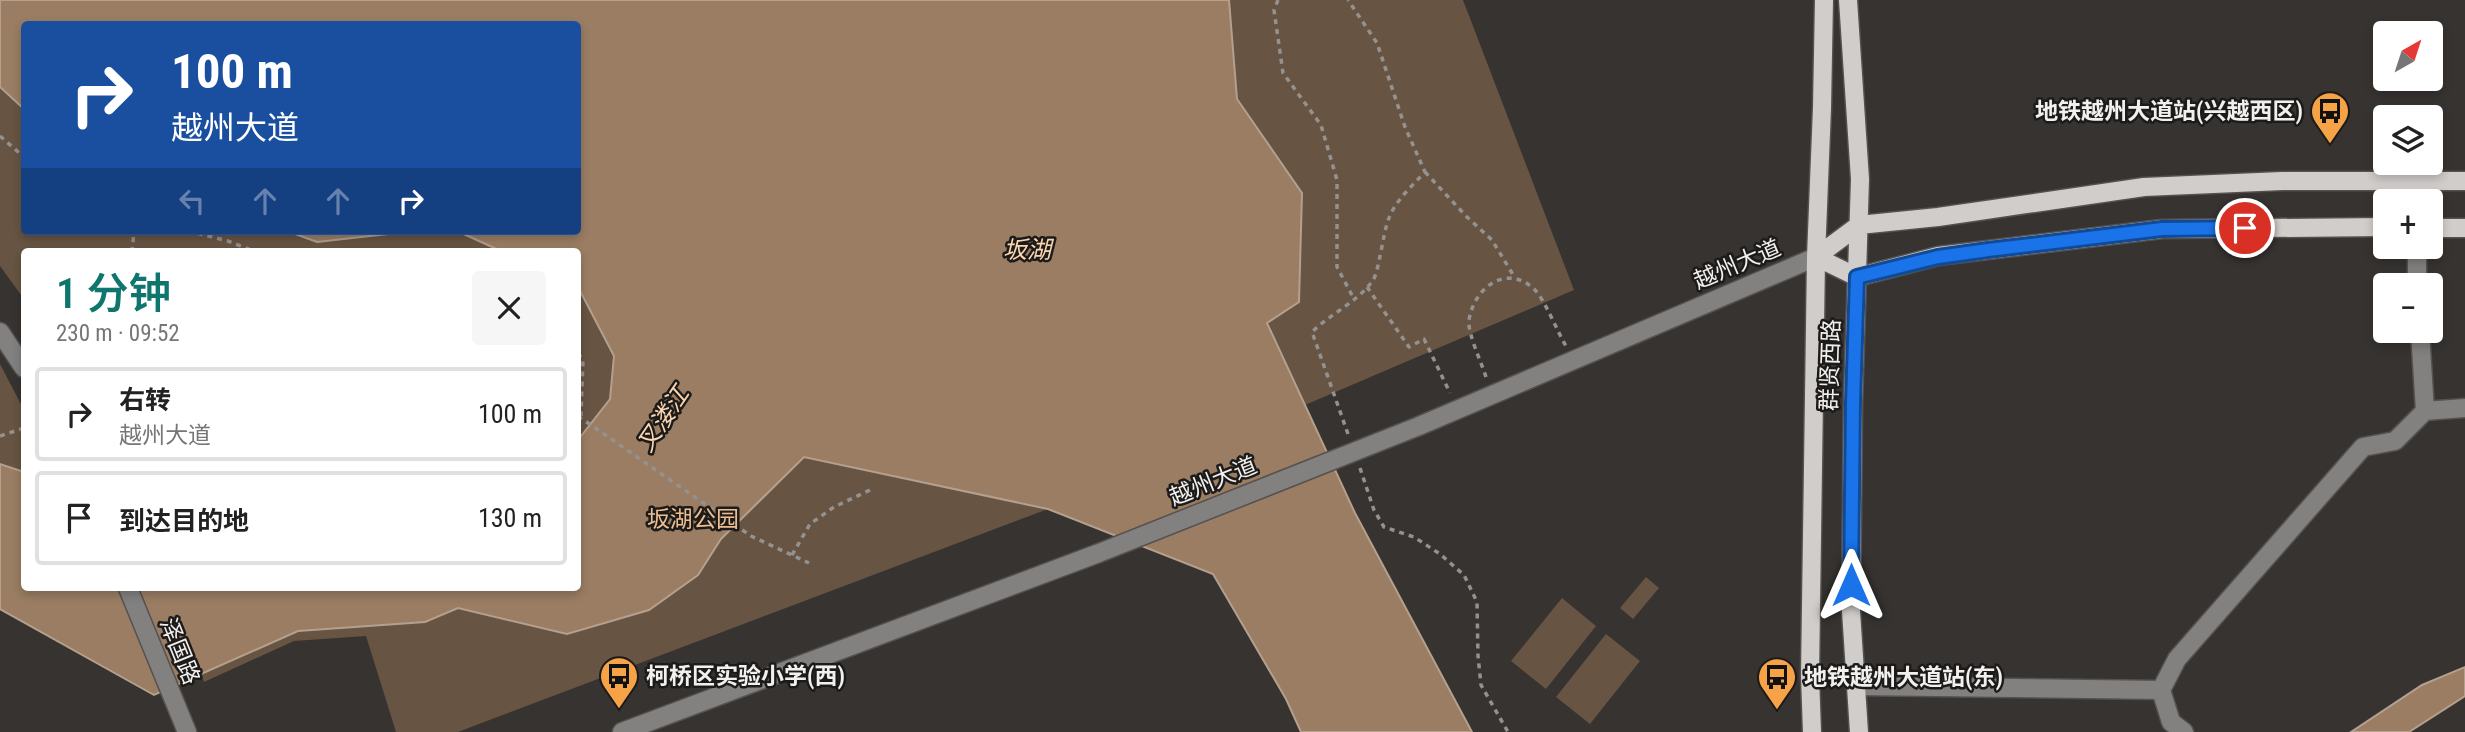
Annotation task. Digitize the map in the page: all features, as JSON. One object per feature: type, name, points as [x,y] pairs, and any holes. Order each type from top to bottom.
[{"type":"main road","name":"群贤西路","points":[[1812,732],[1810,676],[1815,257],[1824,0]]},
{"type":"main road","name":"群贤西路","points":[[1848,0],[1860,179],[1853,402],[1851,611],[1859,732]]},
{"type":"main road","points":[[1859,225],[1938,217],[2144,187],[2282,181],[2465,181]]},
{"type":"main road","name":"越州大道","points":[[1857,277],[1815,257],[1859,225]]},
{"type":"main road","points":[[1857,277],[1938,257],[2162,229],[2373,227]]},
{"type":"main road","points":[[2443,228],[2465,228]]},
{"type":"street","name":"越州大道","points":[[622,732],[1100,553],[1419,426],[1815,257]]},
{"type":"street","points":[[0,332],[21,364]]},
{"type":"street","points":[[2421,343],[2425,411]]},
{"type":"street","points":[[2184,732],[2171,722],[2161,690],[2177,659],[2363,447],[2395,441],[2425,411],[2465,408]]},
{"type":"street","name":"泽国路","points":[[129,591],[187,732]]},
{"type":"street","points":[[1856,686],[2161,690]]},
{"type":"path","points":[[1278,0],[1274,10],[1283,73],[1321,125],[1337,180],[1337,267],[1353,299]]},
{"type":"path","points":[[1348,0],[1377,43],[1405,127],[1425,172],[1492,240],[1515,278],[1535,290],[1574,360]]},
{"type":"path","points":[[0,136],[21,155]]},
{"type":"path","points":[[1352,445],[1312,332],[1375,279],[1389,218],[1401,197],[1425,172]]},
{"type":"path","points":[[204,235],[246,248]]},
{"type":"path","points":[[1492,395],[1468,322],[1478,295],[1498,278],[1515,278]]},
{"type":"path","points":[[1367,286],[1409,347],[1424,339],[1458,409]]},
{"type":"path","points":[[581,357],[581,388]]},
{"type":"path","points":[[581,417],[751,536],[809,563]]},
{"type":"path","points":[[0,436],[21,429]]},
{"type":"path","points":[[1356,458],[1374,510],[1384,527],[1414,537],[1440,554],[1464,575],[1477,602],[1481,685],[1508,732]]},
{"type":"path","points":[[792,555],[810,524],[834,507],[870,489]]},
{"type":"green space","points":[[1229,0],[1463,0],[1574,290],[1305,405],[1267,322],[1302,193],[1237,99]]},
{"type":"green space","points":[[0,87],[21,106],[21,235],[298,235],[317,242],[379,235],[466,235],[494,248],[21,248],[21,295],[0,266]]},
{"type":"green space","name":"坂湖公园","points":[[581,282],[804,457],[1048,509],[458,732],[396,732],[366,636],[294,641],[204,682],[171,591],[581,591]]},
{"type":"green space","points":[[0,364],[21,404],[21,471],[0,464]]},
{"type":"green space","points":[[1646,577],[1659,588],[1633,619],[1620,608]]},
{"type":"green space","points":[[1562,598],[1596,626],[1546,689],[1511,661]]},
{"type":"green space","points":[[1606,634],[1640,661],[1590,724],[1556,697]]},
{"type":"water","name":"坂湖","points":[[0,0],[1229,0],[1237,99],[1302,193],[1299,302],[1267,323],[1355,513],[1472,732],[1301,732],[1286,699],[1213,574],[1048,509],[804,457],[721,539],[698,575],[649,610],[567,634],[458,608],[425,622],[298,631],[154,695],[0,609],[0,464],[21,471],[21,591],[581,591],[581,436],[610,399],[614,356],[581,293],[581,248],[494,248],[466,235],[581,235],[581,21],[21,21],[21,106],[0,87]]},
{"type":"water","points":[[298,235],[379,235],[317,242]]},
{"type":"water","points":[[2465,667],[2465,696],[2409,732],[2351,732],[2422,685]]},
{"type":"place","name":"地铁越州大道站(兴越西区)","points":[[2330,145]]},
{"type":"place","name":"柯桥区实验小学(西)","points":[[619,710]]},
{"type":"place","name":"地铁越州大道站(东)","points":[[1777,711]]},
{"type":"route","points":[[1851,585],[1857,277],[1938,257],[1988,250],[2162,229],[2245,228]]},
{"type":"water label","name":"叉溇江","points":[[663,419]]}]
